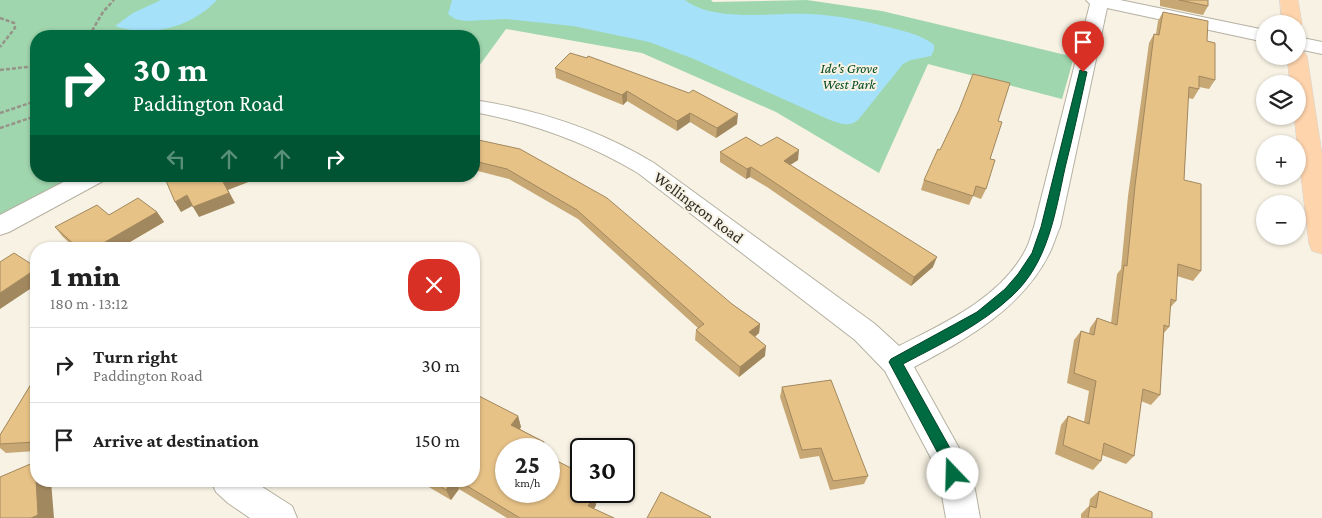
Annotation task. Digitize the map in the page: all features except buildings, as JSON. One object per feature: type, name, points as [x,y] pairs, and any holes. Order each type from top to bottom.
[{"type":"main road","points":[[1289,0],[1291,15]]},
{"type":"main road","points":[[1298,65],[1322,244]]},
{"type":"street","points":[[896,362],[981,315],[1009,292],[1022,278],[1037,254],[1047,227],[1098,0],[1256,34]]},
{"type":"street","points":[[1306,45],[1322,48]]},
{"type":"street","name":"Wellington Road","points":[[480,107],[523,115],[554,124],[591,138],[626,156],[646,168],[845,316],[896,362],[948,457],[958,490],[963,518]]},
{"type":"street","points":[[0,226],[83,182]]},
{"type":"street","points":[[235,487],[280,518]]},
{"type":"path","points":[[92,30],[102,12],[114,0]]},
{"type":"path","points":[[0,18],[14,23],[15,28],[0,47]]},
{"type":"path","points":[[0,70],[30,67]]},
{"type":"path","points":[[0,113],[30,103]]},
{"type":"path","points":[[0,128],[30,118]]},
{"type":"green space","name":"Ide's Grove West Park","points":[[0,0],[711,0],[713,2],[807,0],[882,11],[1074,57],[1062,99],[928,64],[879,173],[776,112],[642,53],[506,29],[480,65],[480,30],[30,30],[30,182],[65,182],[0,217]]},
{"type":"water","points":[[161,0],[217,0],[195,17],[170,28],[135,30],[115,26],[133,13]]},
{"type":"water","points":[[452,0],[685,0],[697,7],[712,12],[728,14],[809,14],[861,21],[919,36],[934,45],[934,50],[931,56],[911,60],[903,64],[858,120],[851,124],[844,124],[830,120],[694,59],[649,42],[573,26],[506,19],[466,21],[455,19],[448,14]]},
{"type":"route","points":[[953,474],[948,457],[896,362],[981,315],[1009,292],[1022,278],[1037,254],[1047,227],[1083,72]]}]
